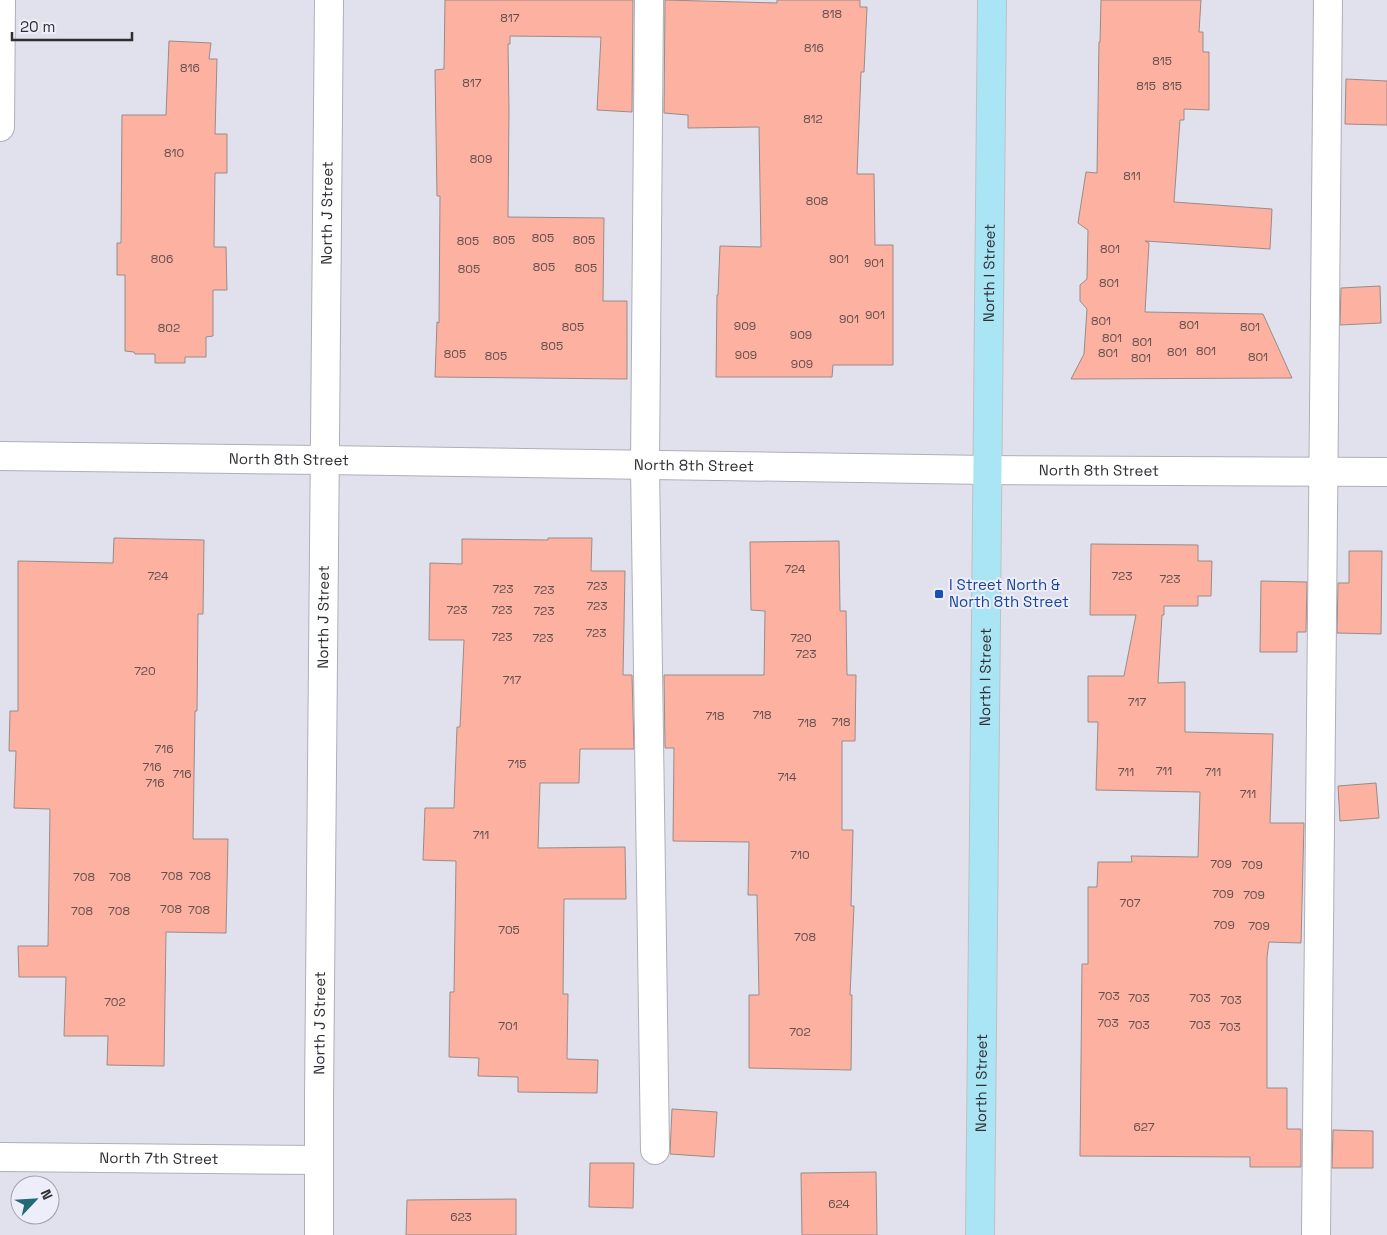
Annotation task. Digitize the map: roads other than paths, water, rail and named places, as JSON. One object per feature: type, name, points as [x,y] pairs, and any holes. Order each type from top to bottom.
[{"type":"main road","name":"North I Street","points":[[980,1235],[992,0]]},
{"type":"street","points":[[0,126],[1,0]]},
{"type":"street","name":"North J Street","points":[[319,1235],[318,1160],[329,0]]},
{"type":"street","points":[[649,0],[645,465],[655,1150]]},
{"type":"street","points":[[1316,1235],[1328,0]]},
{"type":"street","name":"North 8th Street","points":[[0,456],[988,470],[1387,472]]},
{"type":"street","name":"North 7th Street","points":[[0,1157],[318,1160]]},
{"type":"place","name":"I Street North & North 8th Street","points":[[939,594]]}]
